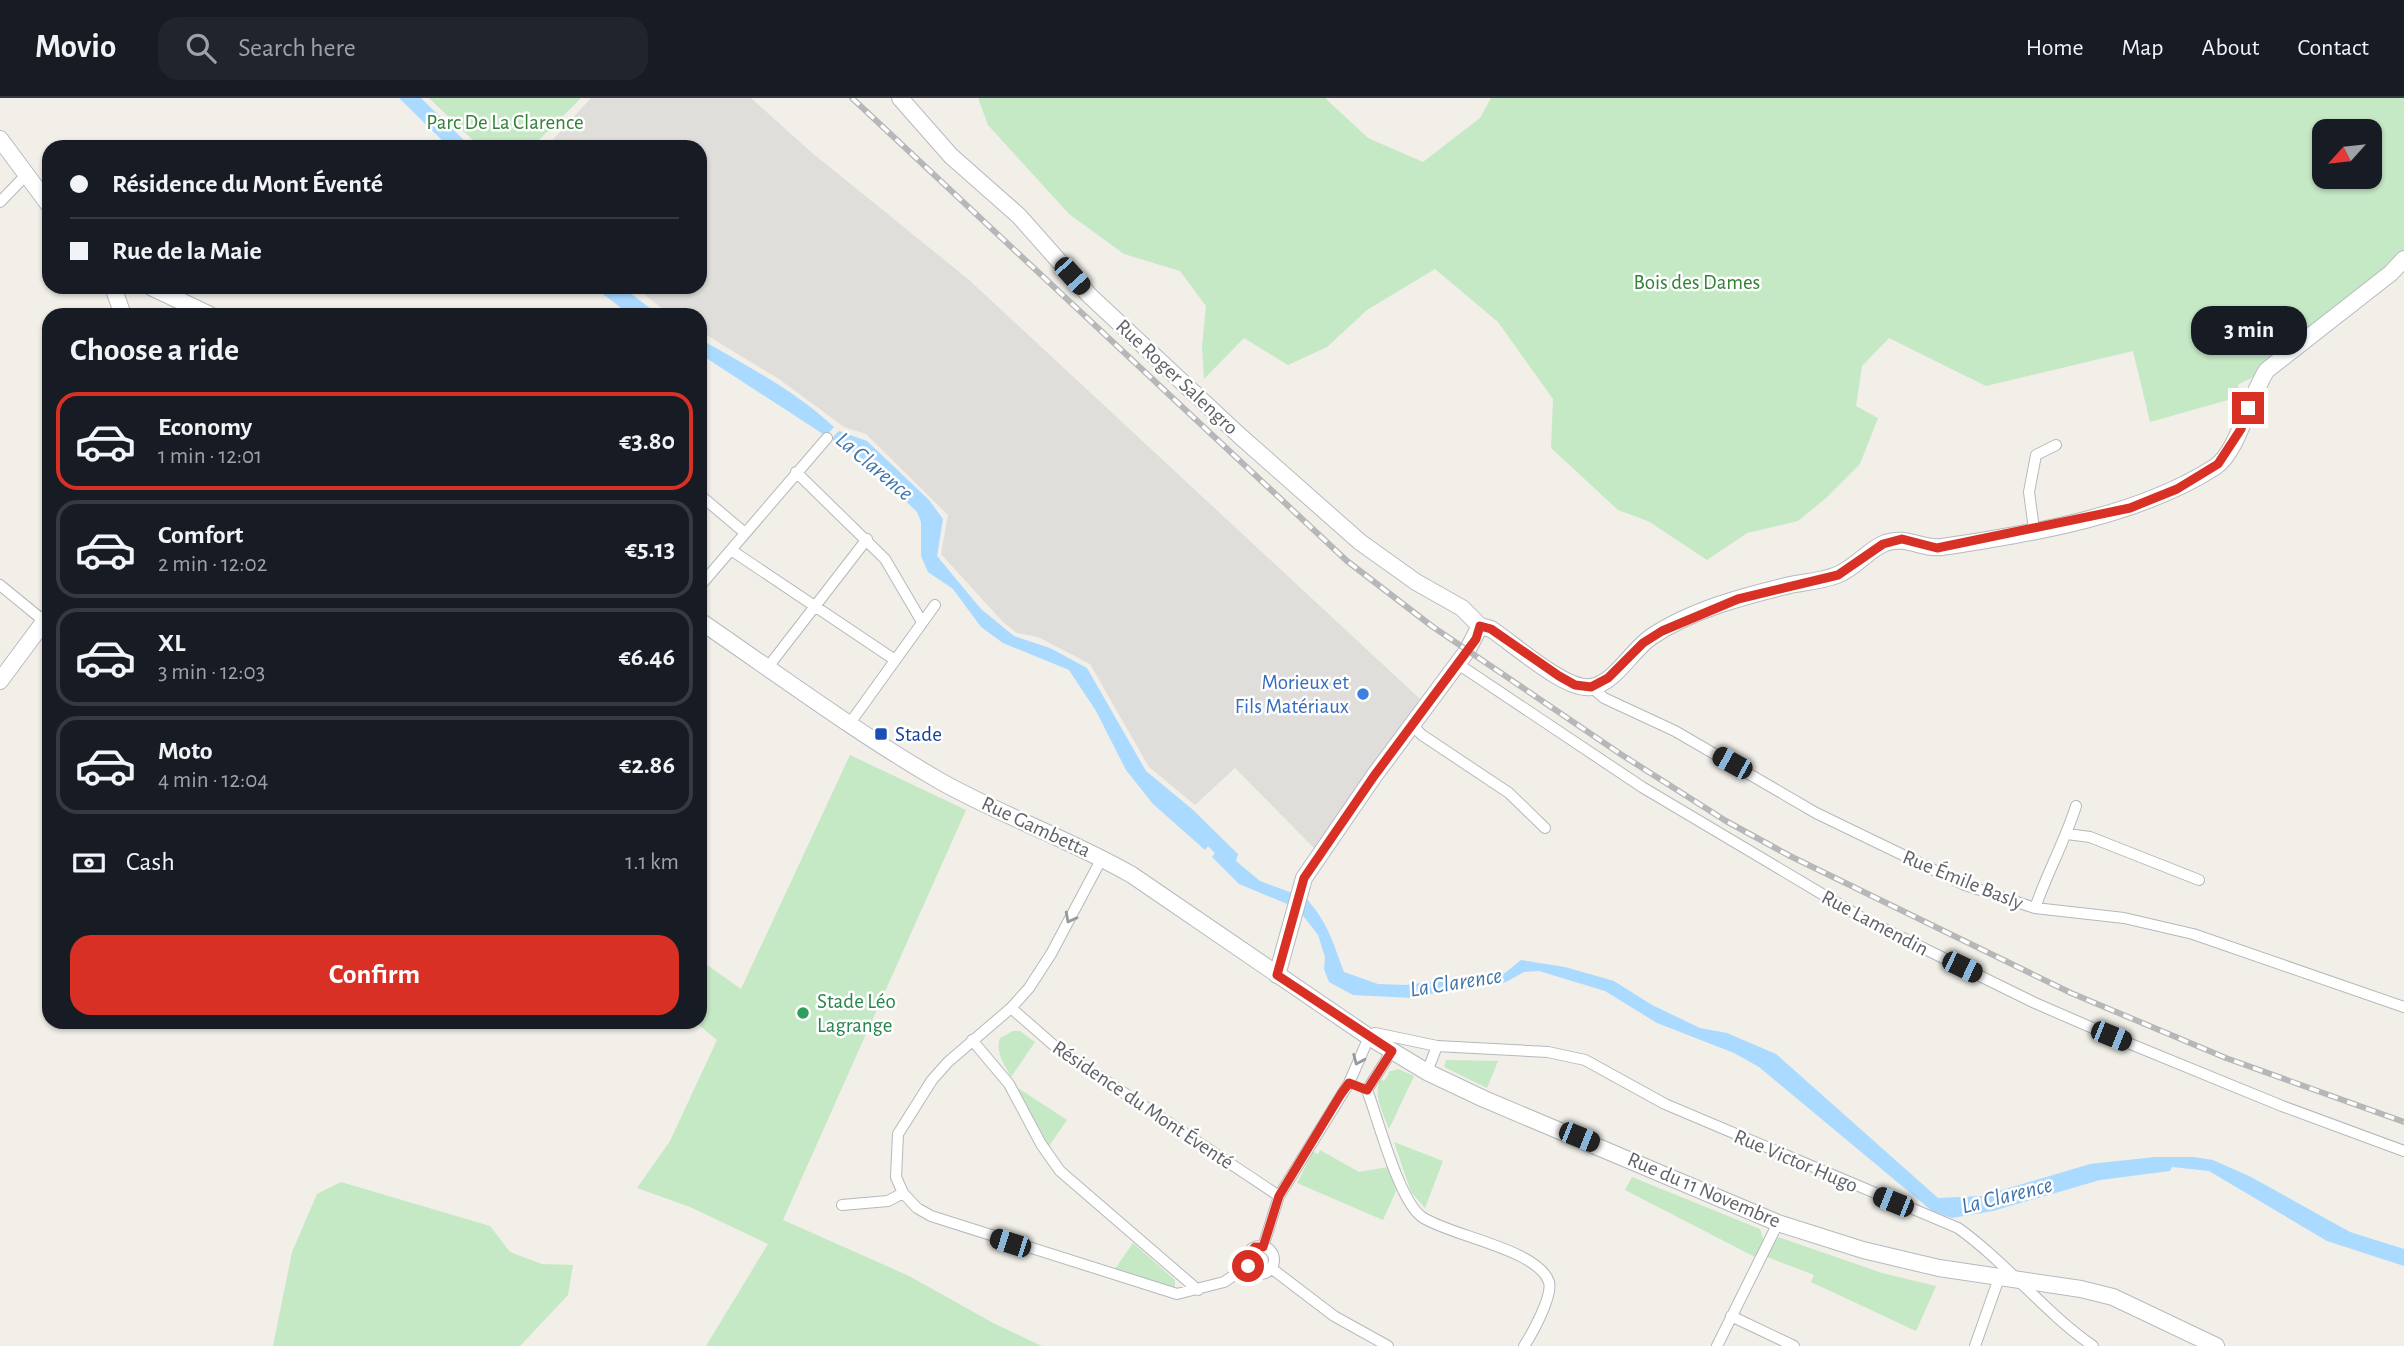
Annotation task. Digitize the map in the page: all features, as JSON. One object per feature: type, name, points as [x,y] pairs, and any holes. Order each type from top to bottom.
[{"type":"street","name":"Rue Roger Salengro","points":[[900,98],[951,156],[1019,216],[1097,302],[1240,436],[1360,542],[1416,582],[1462,608],[1480,626],[1491,629],[1567,680],[1591,687]]},
{"type":"street","points":[[0,139],[42,195]]},
{"type":"street","points":[[0,202],[27,174]]},
{"type":"street","points":[[1591,687],[1608,678],[1643,643],[1662,631],[1738,599],[1838,575],[1883,544],[1902,539],[1937,548],[2130,508],[2177,489],[2218,464],[2241,429],[2255,387],[2267,370],[2391,273],[2404,259]]},
{"type":"street","points":[[166,294],[194,308]]},
{"type":"street","points":[[707,578],[827,438]]},
{"type":"street","points":[[2034,529],[2029,492],[2036,455],[2056,445]]},
{"type":"street","points":[[796,472],[885,559],[922,622]]},
{"type":"street","points":[[707,501],[745,533]]},
{"type":"street","points":[[768,667],[867,539]]},
{"type":"street","points":[[731,550],[895,660]]},
{"type":"street","points":[[0,585],[42,614]]},
{"type":"street","points":[[850,723],[935,605]]},
{"type":"street","points":[[0,681],[42,625]]},
{"type":"street","name":"Rue Gambetta","points":[[707,626],[850,723],[963,793],[1102,858],[1369,1037]]},
{"type":"street","points":[[1277,975],[1304,878],[1476,639],[1480,626]]},
{"type":"street","name":"Rue Lamendin","points":[[1458,664],[1642,787],[1864,919],[2086,1026],[2282,1106],[2404,1151]]},
{"type":"street","name":"Rue Émile Basly","points":[[1591,687],[1604,698],[1675,731],[1816,813],[1898,855],[1965,885],[2035,908],[2124,918],[2193,934],[2404,1007]]},
{"type":"street","points":[[1412,725],[1422,735],[1509,793],[1545,828]]},
{"type":"street","points":[[2035,908],[2049,867],[2067,834],[2076,806]]},
{"type":"street","points":[[2067,834],[2090,837],[2199,880]]},
{"type":"street","points":[[1102,858],[1051,954],[1011,1008],[972,1040],[932,1080],[898,1134],[895,1166],[903,1193],[917,1208],[962,1227],[1177,1294],[1224,1282],[1248,1266]]},
{"type":"street","name":"Résidence du Mont Éventé","points":[[1011,1008],[1058,1049],[1279,1196]]},
{"type":"street","name":"Rue Victor Hugo","points":[[1369,1037],[1375,1033],[1437,1046],[1548,1052],[1585,1060],[1665,1104],[1958,1228],[1991,1252],[2039,1303],[2093,1346]]},
{"type":"street","points":[[1263,1247],[1279,1196],[1349,1083],[1369,1037]]},
{"type":"street","name":"Rue du 11 Novembre","points":[[1369,1037],[1427,1072],[1778,1223],[1863,1250],[1958,1272],[2017,1280]]},
{"type":"street","points":[[972,1040],[1009,1084],[1041,1144],[1060,1171],[1198,1290]]},
{"type":"street","points":[[1427,1072],[1437,1046]]},
{"type":"street","points":[[1367,1090],[1392,1051]]},
{"type":"street","points":[[1349,1083],[1367,1090],[1405,1196],[1421,1217],[1524,1259],[1544,1273],[1550,1284],[1549,1294],[1524,1346]]},
{"type":"street","points":[[842,1205],[888,1201],[903,1193]]},
{"type":"street","points":[[1717,1346],[1778,1223]]},
{"type":"street","points":[[1248,1266],[1249,1251],[1263,1247]]},
{"type":"street","points":[[1263,1247],[1273,1255],[1271,1268]]},
{"type":"street","points":[[1248,1266],[1259,1273],[1271,1268]]},
{"type":"street","points":[[1271,1268],[1334,1316],[1388,1346]]},
{"type":"street","points":[[1975,1346],[2000,1278]]},
{"type":"street","points":[[2017,1280],[2113,1297],[2216,1346]]},
{"type":"street","points":[[1731,1316],[1794,1346]]},
{"type":"shaded area","points":[[591,98],[751,98],[811,152],[968,279],[1420,699],[1314,848],[1235,768],[1195,805],[1149,767],[1090,664],[1038,637],[1017,633],[1003,622],[941,554],[948,515],[866,434],[844,427],[779,379],[707,335],[707,308],[661,308],[644,294],[707,294],[707,140],[552,140]]},
{"type":"green space","name":"Parc De La Clarence","points":[[429,98],[581,98],[539,140],[473,140]]},
{"type":"green space","name":"Bois des Dames","points":[[978,98],[1325,98],[1368,138],[1423,162],[1480,118],[1491,98],[2404,98],[2404,259],[2267,370],[2239,384],[2235,398],[2150,422],[2133,351],[1986,386],[1889,338],[1862,366],[1856,406],[1878,418],[1860,464],[1798,521],[1747,533],[1707,560],[1648,521],[1618,510],[1551,448],[1553,399],[1498,322],[1435,269],[1367,310],[1327,347],[1288,365],[1244,338],[1204,379],[1202,347],[1206,306],[1180,271],[1124,254],[1069,214],[988,125]]},
{"type":"green space","name":"Stade Léo Lagrange","points":[[850,755],[966,810],[783,1220],[909,1276],[995,1324],[1042,1346],[706,1346],[768,1244],[690,1207],[637,1188],[670,1141],[717,1040],[704,1029],[707,1029],[707,965],[741,989]]},
{"type":"green space","points":[[1013,1031],[1020,1031],[1035,1042],[1011,1077],[1001,1059],[999,1043],[1000,1038]]},
{"type":"green space","points":[[1446,1060],[1498,1061],[1487,1088],[1444,1067]]},
{"type":"green space","points":[[1398,1069],[1414,1076],[1389,1129],[1380,1104],[1378,1085],[1380,1079],[1384,1081],[1388,1072]]},
{"type":"green space","points":[[1018,1088],[1067,1120],[1049,1146]]},
{"type":"green space","points":[[1394,1142],[1443,1161],[1425,1208],[1411,1192]]},
{"type":"green space","points":[[1320,1150],[1359,1172],[1388,1167],[1396,1191],[1383,1220],[1297,1183],[1313,1152],[1318,1154]]},
{"type":"green space","points":[[1632,1177],[1760,1229],[1764,1241],[1755,1257],[1625,1190]]},
{"type":"green space","points":[[341,1182],[490,1226],[510,1252],[542,1264],[573,1265],[568,1295],[520,1346],[273,1346],[292,1252],[317,1194]]},
{"type":"green space","points":[[1778,1237],[1882,1273],[1936,1286],[1916,1331],[1811,1282],[1814,1275],[1767,1257]]},
{"type":"green space","points":[[1133,1243],[1175,1280],[1175,1287],[1170,1288],[1114,1270]]},
{"type":"water","points":[[399,98],[421,98],[464,140],[442,140]]},
{"type":"water","points":[[603,294],[631,294],[650,308],[621,308]]},
{"type":"water","points":[[707,343],[753,369],[819,414],[834,427],[826,436],[707,359]]},
{"type":"water","name":"La Clarence","points":[[839,431],[867,441],[929,500],[943,519],[937,556],[981,609],[1014,636],[1050,648],[1087,668],[1146,771],[1192,809],[1238,854],[1236,861],[1260,881],[1295,894],[1292,906],[1239,884],[1212,857],[1215,853],[1208,846],[1205,850],[1153,804],[1126,770],[1096,711],[1069,670],[1003,643],[981,627],[953,589],[928,572],[921,556],[921,522],[917,512],[859,456],[831,439]]},
{"type":"water","name":"La Clarence","points":[[1304,896],[1324,923],[1344,972],[1378,984],[1405,985],[1505,973],[1521,960],[1565,967],[1614,981],[1652,1005],[1700,1028],[1727,1033],[1776,1054],[1938,1198],[1982,1196],[2090,1164],[2155,1157],[2194,1157],[2213,1160],[2251,1177],[2350,1232],[2404,1249],[2404,1266],[2327,1241],[2209,1171],[2172,1167],[2170,1171],[2100,1180],[1993,1211],[1952,1218],[1932,1211],[1759,1067],[1734,1053],[1657,1023],[1605,991],[1539,971],[1524,972],[1506,982],[1483,987],[1443,991],[1413,998],[1353,995],[1329,982],[1318,935],[1301,913]]},
{"type":"railway","points":[[852,98],[1347,561],[1433,627],[1622,755],[1726,821],[1790,856],[2071,993],[2226,1058],[2404,1122]]},
{"type":"place","name":"Morieux et Fils Matériaux","points":[[1363,694]]},
{"type":"place","name":"Stade","points":[[881,734]]},
{"type":"place","name":"Stade Léo Lagrange","points":[[803,1013]]},
{"type":"route","points":[[1248,1266],[1247,1255],[1255,1247],[1263,1247],[1279,1196],[1341,1094],[1349,1083],[1367,1090],[1392,1051],[1277,975],[1304,878],[1374,776],[1476,639],[1480,626],[1491,629],[1543,667],[1575,685],[1591,687],[1608,678],[1643,643],[1662,631],[1738,599],[1838,575],[1883,544],[1902,539],[1937,548],[2018,533],[2130,508],[2177,489],[2218,464],[2241,429],[2248,408]]}]
